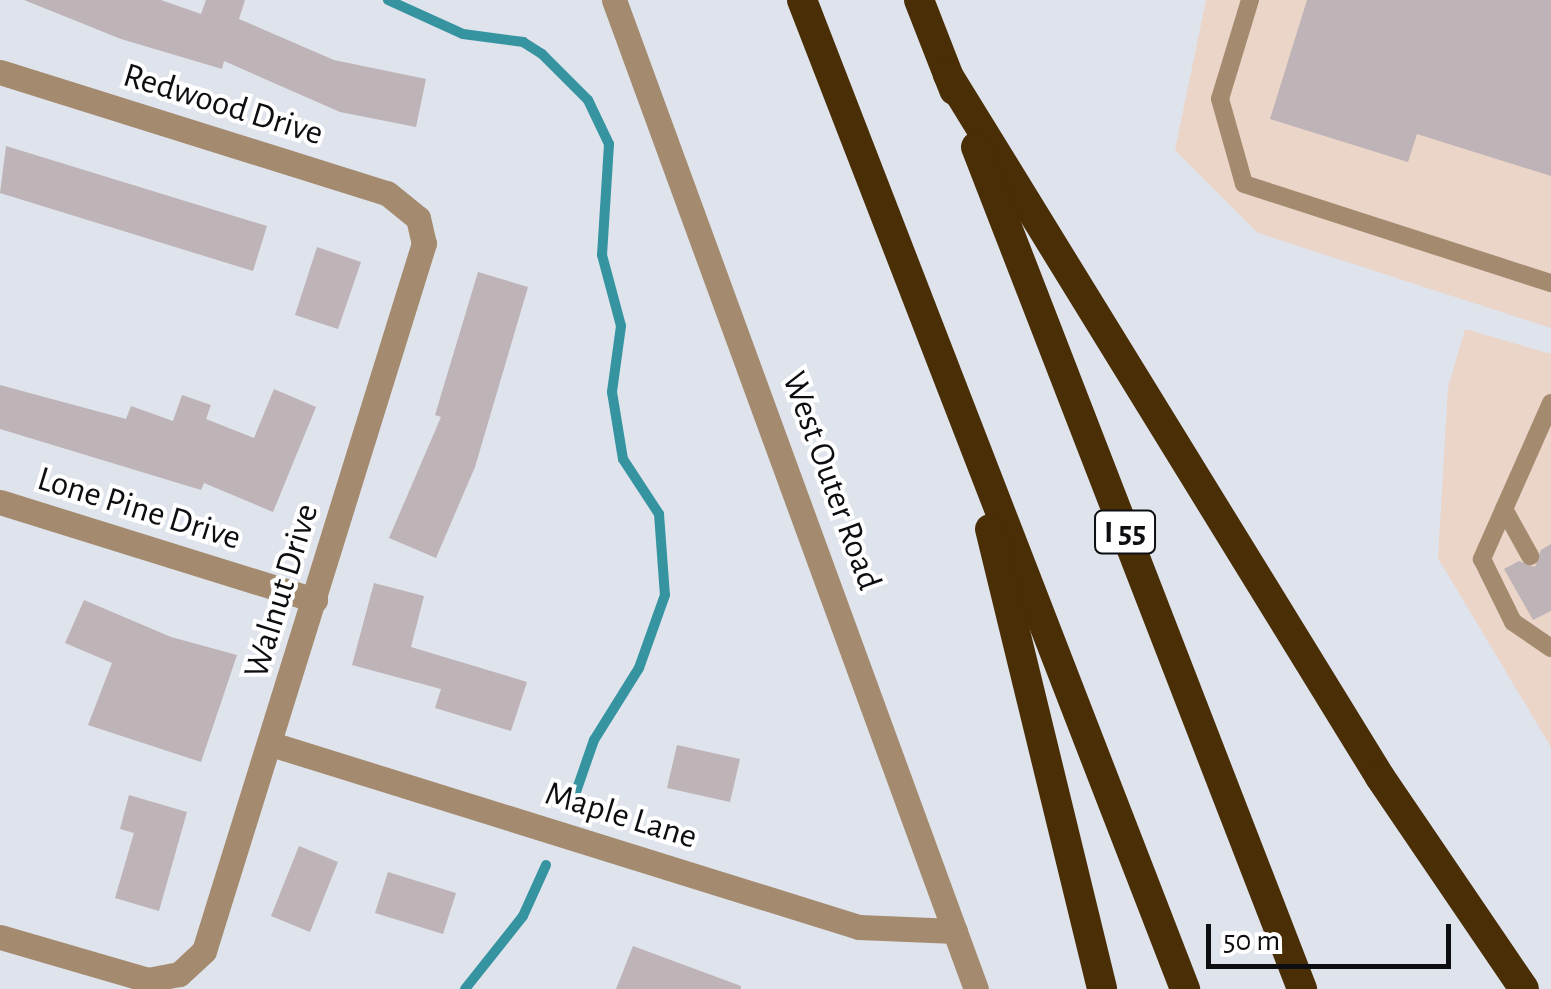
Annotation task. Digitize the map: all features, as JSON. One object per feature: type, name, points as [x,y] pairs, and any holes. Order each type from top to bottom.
[{"type":"highway","points":[[802,0],[1185,989]]},
{"type":"highway","name":"I 55","points":[[919,0],[1302,989]]},
{"type":"highway","points":[[948,75],[1380,778],[1524,989]]},
{"type":"highway","points":[[960,410],[1102,989]]},
{"type":"street","name":"West Outer Road","points":[[614,0],[976,989]]},
{"type":"street","name":"Redwood Drive","points":[[0,72],[387,193],[418,218]]},
{"type":"street","name":"Walnut Drive","points":[[0,937],[133,978],[179,974],[204,951],[422,257],[418,218]]},
{"type":"street","name":"Lone Pine Drive","points":[[0,502],[315,600]]},
{"type":"street","name":"Maple Lane","points":[[270,744],[859,927],[955,930]]},
{"type":"lane","points":[[1250,0],[1220,99],[1244,184],[1551,283]]},
{"type":"lane","points":[[1551,405],[1482,559],[1513,622],[1551,648]]},
{"type":"lane","points":[[1504,510],[1530,556]]},
{"type":"shaded area","points":[[1206,0],[1551,0],[1551,328],[1258,233],[1175,150]]},
{"type":"shaded area","points":[[1465,329],[1551,354],[1551,747],[1438,558],[1448,388]]},
{"type":"building","points":[[24,0],[161,0],[201,14],[206,0],[245,0],[239,19],[334,60],[426,79],[416,127],[340,112],[224,61],[222,69],[121,39]]},
{"type":"building","points":[[1307,0],[1551,0],[1551,176],[1417,134],[1408,162],[1270,119]]},
{"type":"building","points":[[6,146],[267,226],[253,271],[0,193]]},
{"type":"building","points":[[317,247],[361,262],[338,329],[295,315]]},
{"type":"building","points":[[478,272],[528,287],[475,467],[436,558],[389,538],[441,417],[435,415]]},
{"type":"building","points":[[0,385],[126,419],[131,406],[173,421],[182,395],[211,405],[206,419],[254,438],[274,389],[316,407],[273,512],[204,483],[201,490],[0,429]]},
{"type":"building","points":[[1551,544],[1551,611],[1533,620],[1504,569],[1519,561],[1535,567],[1541,550]]},
{"type":"building","points":[[374,583],[424,596],[411,647],[527,682],[511,731],[435,708],[441,689],[352,665]]},
{"type":"building","points":[[84,600],[171,637],[237,655],[201,762],[88,725],[112,663],[65,643]]},
{"type":"building","points":[[677,745],[740,759],[730,802],[667,788]]},
{"type":"building","points":[[129,795],[187,812],[159,911],[115,898],[134,833],[120,829]]},
{"type":"building","points":[[299,846],[338,862],[310,932],[271,916]]},
{"type":"building","points":[[388,872],[456,893],[443,934],[375,913]]},
{"type":"building","points":[[633,946],[741,986],[741,989],[616,989]]},
{"type":"waterway","points":[[388,0],[463,34],[523,42],[542,54],[588,100],[609,144],[602,255],[621,326],[612,392],[623,459],[659,514],[665,595],[639,668],[594,740],[572,803]]},
{"type":"waterway","points":[[465,989],[523,916],[546,865]]}]
